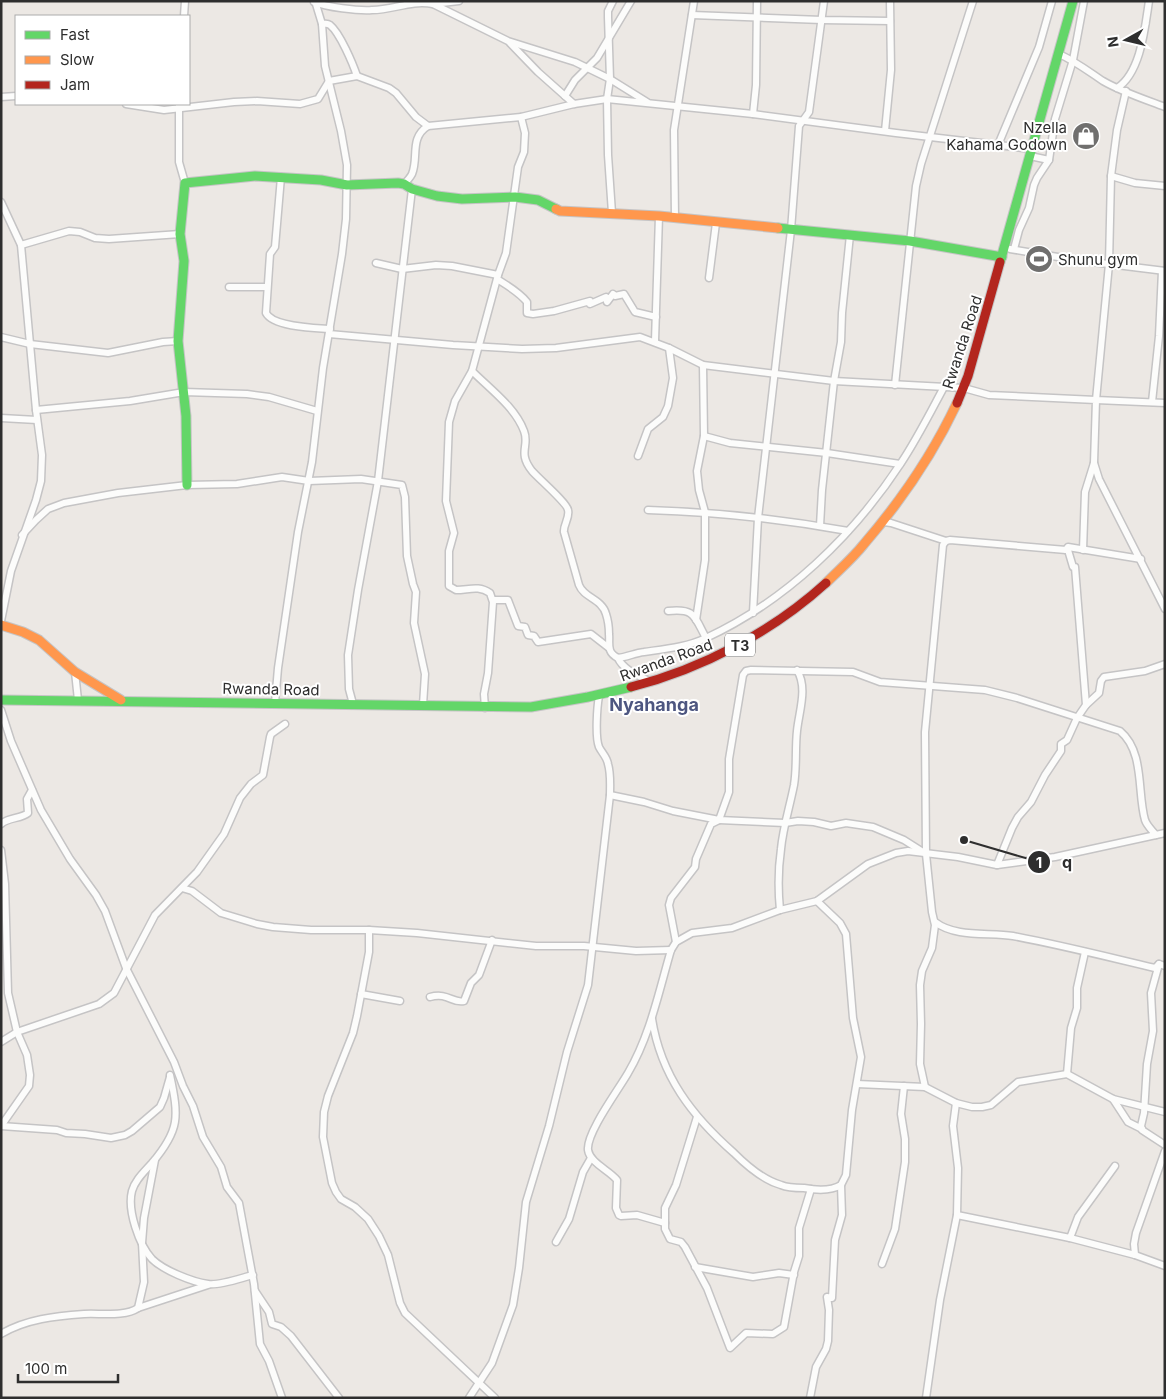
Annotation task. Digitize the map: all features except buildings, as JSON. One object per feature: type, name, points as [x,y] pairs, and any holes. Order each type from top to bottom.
[{"type":"main road","name":"Rwanda Road","points":[[1,700],[121,700],[485,708],[531,707],[600,696],[652,682],[698,665],[730,650],[787,616],[808,600],[853,558],[884,522],[923,467],[964,388],[1007,251],[1031,152],[1073,1]]},
{"type":"main road","points":[[187,486],[184,392],[178,341],[184,261],[180,234],[185,183],[230,178],[281,177],[321,180],[347,185],[404,184],[412,189],[436,196],[462,199],[515,196],[538,200],[560,211],[659,216],[1007,251]]},
{"type":"main road","points":[[1,623],[39,640],[75,672],[121,700]]},
{"type":"street","points":[[184,15],[185,1]]},
{"type":"street","points":[[275,703],[278,668],[298,532],[309,481],[317,411],[342,254],[347,185],[347,164],[341,130],[324,66],[322,24],[315,2],[372,10],[408,3],[421,2],[433,4],[459,1]]},
{"type":"street","points":[[612,213],[607,99],[610,79],[608,11],[613,1]]},
{"type":"street","points":[[565,96],[575,80],[597,58],[609,41],[631,1]]},
{"type":"street","points":[[675,218],[674,130],[694,1]]},
{"type":"street","points":[[754,114],[758,1]]},
{"type":"street","points":[[753,613],[758,518],[791,230],[799,126],[809,112],[824,1]]},
{"type":"street","points":[[885,131],[891,70],[890,1]]},
{"type":"street","points":[[895,386],[916,186],[973,1]]},
{"type":"street","points":[[998,145],[1039,46],[1052,1]]},
{"type":"street","points":[[1084,1],[1073,60],[1055,119],[1049,160],[1037,178],[1029,208],[1007,251],[1163,271],[1162,336],[1152,402]]},
{"type":"street","points":[[1117,88],[1128,80],[1137,57],[1144,34],[1149,1]]},
{"type":"street","points":[[433,4],[508,41],[560,56],[588,68],[648,102]]},
{"type":"street","points":[[692,15],[890,21]]},
{"type":"street","points":[[322,24],[332,27],[348,53],[357,76]]},
{"type":"street","points":[[508,41],[531,66],[574,104]]},
{"type":"street","points":[[1059,54],[1073,60],[1117,88],[1165,107]]},
{"type":"street","points":[[132,105],[164,110],[179,106],[234,102],[310,103],[318,99],[329,82],[357,76],[394,90],[416,117],[428,126]]},
{"type":"street","points":[[1083,550],[1085,492],[1094,463],[1096,400],[1109,264],[1111,176],[1116,130],[1126,91]]},
{"type":"street","points":[[1,97],[15,96]]},
{"type":"street","points":[[404,184],[413,172],[415,146],[419,133],[428,126],[521,117],[574,104],[607,99],[678,105],[998,145],[1031,152],[1049,160]]},
{"type":"street","points":[[179,106],[179,162],[185,183]]},
{"type":"street","points":[[485,708],[484,694],[489,667],[493,600],[490,593],[486,590],[473,587],[454,589],[449,586],[449,551],[454,533],[446,501],[449,422],[455,401],[472,371],[497,277],[506,253],[518,167],[524,152],[525,133],[521,117]]},
{"type":"street","points":[[1111,176],[1135,183],[1165,186]]},
{"type":"street","points":[[281,177],[275,247],[270,254],[267,287],[266,313],[271,319],[330,332],[394,340],[478,347],[556,348],[640,337],[669,348],[703,365],[834,381],[895,386],[964,388],[989,395],[1165,403]]},
{"type":"street","points":[[353,704],[349,689],[349,648],[378,481],[412,189]]},
{"type":"street","points":[[1,202],[21,245],[42,455],[41,481],[36,500],[22,535],[6,591],[1,623]]},
{"type":"street","points":[[655,342],[659,216]]},
{"type":"street","points":[[709,278],[716,222]]},
{"type":"street","points":[[21,245],[69,231],[80,232],[95,238],[109,239],[180,234]]},
{"type":"street","points":[[820,526],[834,381],[841,342],[850,235]]},
{"type":"street","points":[[376,263],[402,269],[436,265],[452,266],[497,277],[524,298],[527,302],[527,313],[554,311],[590,301],[590,304],[606,297],[607,302],[613,294],[614,296],[624,294],[635,312],[656,317]]},
{"type":"street","points":[[229,287],[267,287]]},
{"type":"street","points":[[1,337],[30,344],[108,353],[163,342],[178,341]]},
{"type":"street","points":[[638,456],[648,429],[663,417],[668,406],[673,378],[669,348]]},
{"type":"street","points":[[696,620],[705,565],[705,512],[699,490],[697,471],[704,436],[703,365]]},
{"type":"street","points":[[472,371],[517,418],[525,432],[524,452],[527,463],[537,477],[567,506],[568,514],[563,528],[576,576],[581,589],[603,608],[609,630],[609,648]]},
{"type":"street","points":[[618,658],[642,652],[662,650],[706,638],[753,613],[811,570],[877,497],[900,464],[944,387]]},
{"type":"street","points":[[36,410],[122,402],[184,392],[231,393],[269,397],[317,411]]},
{"type":"street","points":[[1,418],[37,420]]},
{"type":"street","points":[[704,436],[723,442],[826,453],[900,464]]},
{"type":"street","points":[[1094,463],[1099,480],[1165,609]]},
{"type":"street","points":[[22,535],[48,509],[64,503],[118,493],[187,486],[237,484],[282,477],[309,481],[350,479],[402,485],[404,490],[407,556],[416,592],[413,616],[425,674],[423,706]]},
{"type":"street","points":[[648,510],[705,512],[848,531]]},
{"type":"street","points":[[884,522],[946,541],[1066,550],[1068,547],[1141,559]]},
{"type":"street","points":[[924,1087],[920,1064],[920,985],[922,971],[932,948],[935,922],[932,912],[926,854],[925,732],[942,550],[946,541]]},
{"type":"street","points":[[1066,550],[1068,550],[1073,567],[1075,567],[1086,705]]},
{"type":"street","points":[[1,597],[6,591]]},
{"type":"street","points":[[493,600],[508,600],[518,626],[525,627],[528,635],[534,636],[538,642],[591,634],[609,648],[622,665],[652,682]]},
{"type":"street","points":[[668,611],[686,610],[696,620],[706,638]]},
{"type":"street","points":[[997,865],[1018,817],[1030,802],[1061,751],[1061,744],[1067,740],[1077,718],[1086,705],[1099,693],[1101,681],[1104,678],[1145,671],[1165,664]]},
{"type":"street","points":[[676,942],[670,905],[671,898],[695,868],[696,859],[707,831],[711,824],[719,820],[729,792],[729,759],[743,675],[751,670],[853,672],[880,682],[985,690],[1017,698],[1120,731],[1127,738],[1138,764],[1145,821],[1156,835]]},
{"type":"street","points":[[780,910],[778,885],[784,823],[794,784],[797,733],[803,684],[797,670]]},
{"type":"street","points":[[75,672],[78,700]]},
{"type":"street","points":[[469,1398],[498,1350],[513,1305],[526,1202],[567,1052],[588,985],[610,796],[609,766],[605,755],[599,748],[597,738],[597,704],[600,696]]},
{"type":"street","points":[[1,710],[8,733],[32,790],[54,833],[105,911],[126,968],[174,1062],[193,1106],[203,1137],[221,1167],[227,1186],[239,1203],[253,1275],[260,1344],[269,1361],[282,1398]]},
{"type":"street","points":[[1,1042],[17,1032],[107,1000],[114,993],[155,915],[197,872],[224,834],[240,798],[263,775],[270,737],[285,724]]},
{"type":"street","points":[[1,824],[6,820],[28,813],[27,799],[32,790]]},
{"type":"street","points":[[610,796],[719,820],[784,823],[798,821],[831,826],[846,823],[879,829],[904,840],[926,854]]},
{"type":"street","points":[[665,1223],[637,1215],[619,1215],[616,1208],[617,1180],[591,1158],[588,1147],[592,1133],[629,1071],[652,1018],[671,950],[676,942],[692,933],[732,928],[780,910],[817,901],[862,868],[875,861],[903,852],[958,857],[997,865],[1055,857],[1165,833]]},
{"type":"street","points":[[1,850],[5,884],[8,993],[17,1032],[26,1056],[30,1081],[29,1086],[1,1126]]},
{"type":"street","points":[[182,888],[192,891],[221,913],[257,924],[311,930],[369,930],[492,940],[536,946],[593,947],[636,951],[671,950]]},
{"type":"street","points":[[810,1398],[816,1367],[828,1342],[829,1310],[827,1297],[832,1298],[835,1240],[842,1215],[841,1185],[846,1175],[852,1110],[861,1052],[853,1018],[846,934],[840,923],[817,901]]},
{"type":"street","points":[[935,922],[953,930],[1014,936],[1155,968],[1162,965]]},
{"type":"street","points":[[369,930],[369,952],[353,1033],[328,1096],[324,1112],[323,1137],[332,1183],[341,1198],[368,1219],[380,1236],[388,1255],[400,1303],[405,1313],[495,1398]]},
{"type":"street","points":[[430,997],[442,995],[458,1002],[464,1001],[471,983],[479,975],[492,940]]},
{"type":"street","points":[[1067,1074],[1072,1028],[1077,1008],[1077,988],[1085,952]]},
{"type":"street","points":[[1142,1129],[1147,1064],[1153,1031],[1151,993],[1162,965]]},
{"type":"street","points":[[1,997],[8,993]]},
{"type":"street","points":[[361,994],[390,1001],[400,1001]]},
{"type":"street","points":[[652,1018],[655,1036],[671,1078],[697,1116],[711,1132],[748,1166],[767,1179],[782,1186],[811,1189],[833,1188],[841,1185]]},
{"type":"street","points":[[1,1126],[57,1130],[66,1133],[111,1138],[125,1135],[160,1107],[174,1062]]},
{"type":"street","points":[[857,1084],[924,1087],[956,1103],[972,1107],[982,1107],[991,1105],[1018,1082],[1067,1074],[1113,1099],[1165,1112]]},
{"type":"street","points":[[170,1075],[176,1102],[176,1123],[169,1142],[136,1181],[130,1199],[130,1211],[142,1243],[152,1258],[162,1266],[181,1276],[209,1285]]},
{"type":"street","points":[[882,1264],[895,1229],[905,1162],[905,1139],[901,1114],[904,1086]]},
{"type":"street","points":[[1113,1099],[1128,1122],[1165,1145]]},
{"type":"street","points":[[926,1398],[940,1300],[957,1215],[958,1168],[953,1126],[956,1103]]},
{"type":"street","points":[[697,1116],[676,1185],[665,1208],[665,1223],[667,1236],[672,1240],[681,1242],[685,1247],[707,1288],[730,1348],[746,1333],[773,1334],[784,1327],[794,1275],[800,1256],[800,1228],[811,1189]]},
{"type":"street","points":[[1135,1255],[1136,1233],[1165,1151]]},
{"type":"street","points":[[556,1242],[569,1219],[583,1172],[591,1158]]},
{"type":"street","points":[[138,1308],[144,1282],[142,1243],[144,1218],[155,1160]]},
{"type":"street","points":[[1070,1238],[1078,1217],[1115,1166]]},
{"type":"street","points":[[957,1215],[1070,1238],[1135,1255],[1165,1266]]},
{"type":"street","points":[[695,1267],[753,1277],[778,1273],[794,1275]]},
{"type":"street","points":[[1,1334],[19,1325],[37,1320],[71,1315],[134,1311],[138,1308],[209,1285],[253,1275]]},
{"type":"street","points":[[255,1291],[269,1312],[272,1324],[281,1327],[291,1336],[339,1398]]},
{"type":"traffic: fast","points":[[1000,262],[1073,1]]},
{"type":"traffic: fast","points":[[187,485],[186,416],[178,341],[184,261],[180,234],[185,183],[255,176],[321,180],[347,185],[398,183],[437,196],[462,199],[515,197],[538,200],[556,209]]},
{"type":"traffic: fast","points":[[778,228],[910,241],[1002,257]]},
{"type":"traffic: fast","points":[[1,700],[531,707],[631,687]]},
{"type":"traffic: slow","points":[[556,209],[560,211],[659,216],[778,228]]},
{"type":"traffic: slow","points":[[826,583],[860,549],[903,494],[927,459],[957,403]]},
{"type":"traffic: slow","points":[[1,625],[23,632],[39,640],[75,672],[121,700]]},
{"type":"traffic: jam","points":[[957,403],[968,376],[1000,262]]},
{"type":"traffic: jam","points":[[631,687],[684,670],[735,647],[783,617],[826,583]]},
{"type":"place","name":"Nzella Kahama Godown","points":[[1086,136]]},
{"type":"place","name":"Shunu gym","points":[[1039,259]]},
{"type":"place","name":"q","points":[[964,840]]},
{"type":"district","name":"Nyahanga","points":[[654,704]]}]
